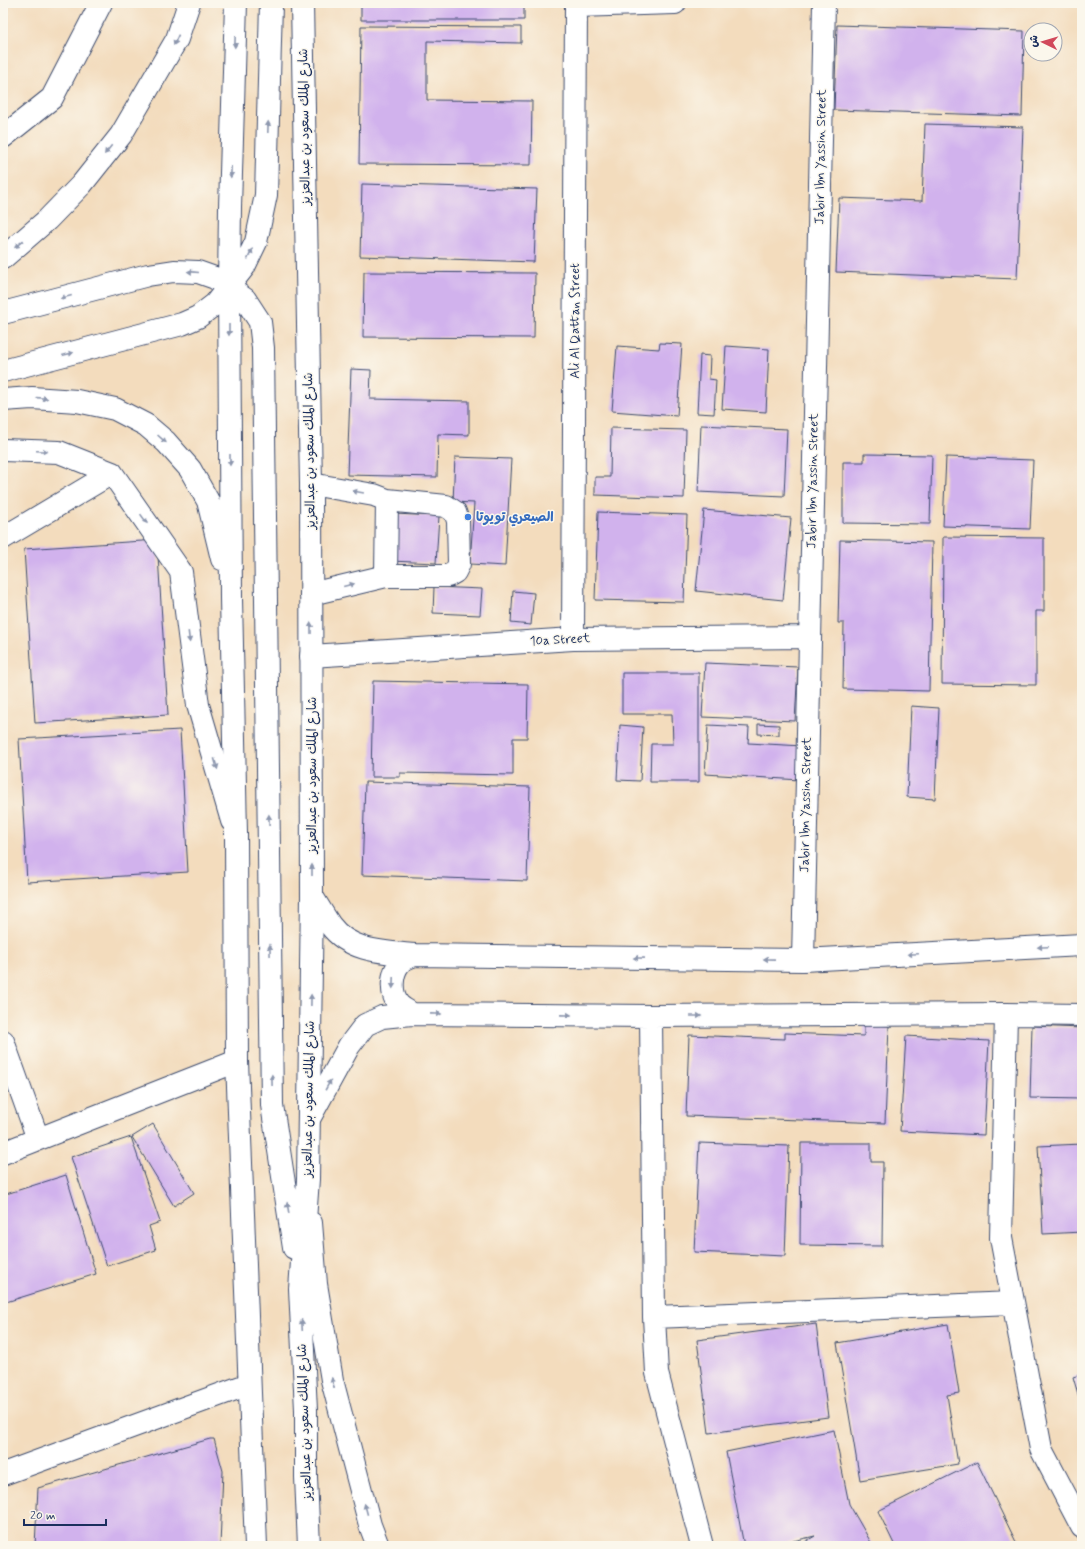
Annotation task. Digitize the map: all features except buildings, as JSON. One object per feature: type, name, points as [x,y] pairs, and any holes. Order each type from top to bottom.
[{"type":"street","points":[[3,137],[52,98],[101,3]]},
{"type":"street","points":[[3,258],[47,220],[82,184],[121,135],[177,39],[189,3]]},
{"type":"street","points":[[236,3],[228,286],[231,598],[236,833],[237,1061],[256,1546]]},
{"type":"street","points":[[3,371],[182,324],[198,317],[215,304],[244,267],[256,242],[266,195],[271,3]]},
{"type":"street","name":"شارع الملك سعود بن عبدالعزيز","points":[[302,3],[311,484],[312,896],[308,1179],[300,1289],[306,1410],[306,1477],[309,1546]]},
{"type":"street","points":[[576,5],[676,3]]},
{"type":"street","name":"Jabir Ibn Yassin Street","points":[[803,960],[824,3]]},
{"type":"street","name":"Ali Al Qattan Street","points":[[573,639],[576,5]]},
{"type":"street","points":[[3,313],[148,275],[174,271],[198,272],[215,278],[245,299],[260,322],[263,348],[272,1105],[300,1289]]},
{"type":"street","points":[[3,400],[32,398],[76,401],[115,409],[146,424],[166,442],[190,469],[208,501],[231,598]]},
{"type":"street","points":[[3,450],[59,452],[112,473],[181,572],[198,705],[236,833]]},
{"type":"street","points":[[3,538],[112,473]]},
{"type":"street","points":[[311,484],[374,495],[387,500],[446,506],[454,512],[458,521],[459,564],[455,572],[448,576],[386,576],[311,594]]},
{"type":"street","points":[[386,576],[387,500]]},
{"type":"street","name":"10a Street","points":[[311,656],[573,639],[810,637]]},
{"type":"street","points":[[312,896],[331,926],[348,942],[368,950],[415,955],[803,960],[1082,945]]},
{"type":"street","points":[[412,1014],[399,1005],[394,995],[392,984],[394,972],[401,962],[415,955]]},
{"type":"street","points":[[309,1119],[349,1046],[365,1025],[382,1017],[412,1014],[651,1016],[1082,1015]]},
{"type":"street","points":[[1006,1014],[1001,1238],[1041,1449],[1082,1527]]},
{"type":"street","points":[[651,1016],[654,1317],[657,1373],[702,1546]]},
{"type":"street","points":[[3,1041],[38,1139]]},
{"type":"street","points":[[3,1153],[237,1061]]},
{"type":"street","points":[[308,1179],[316,1284],[332,1380],[370,1524],[378,1546]]},
{"type":"street","points":[[654,1317],[1013,1303]]},
{"type":"street","points":[[3,1474],[249,1384]]},
{"type":"street","points":[[306,1410],[316,1522],[320,1546]]},
{"type":"place","name":"الصيعري تويوتا","points":[[468,517]]}]
